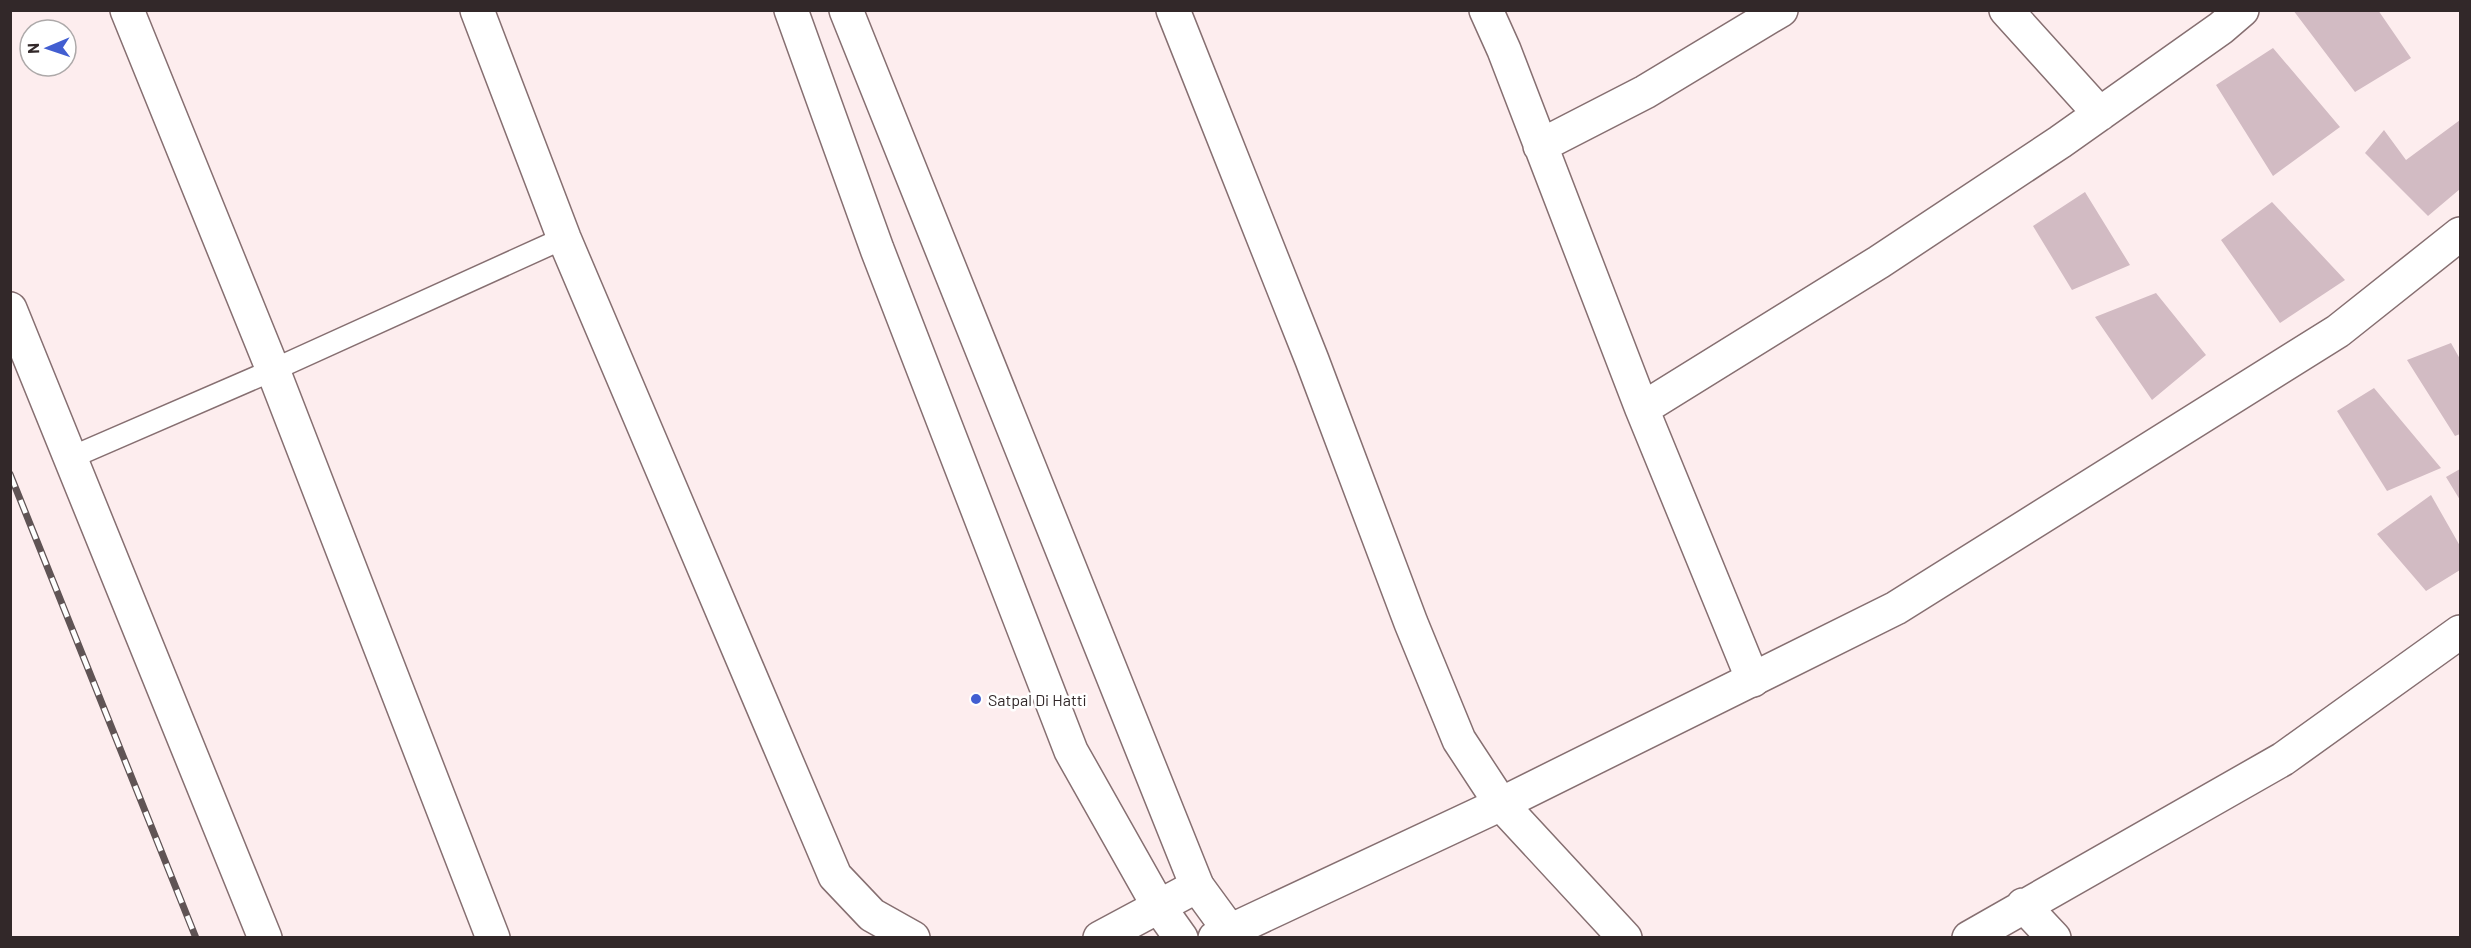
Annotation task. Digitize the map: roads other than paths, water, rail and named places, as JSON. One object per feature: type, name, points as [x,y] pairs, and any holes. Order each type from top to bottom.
[{"type":"street","points":[[128,10],[273,370],[493,938]]},
{"type":"street","points":[[477,10],[564,238],[835,876],[872,915],[913,938]]},
{"type":"street","points":[[791,10],[878,249],[1071,751],[1159,907],[1181,938]]},
{"type":"street","points":[[846,10],[1197,886],[1226,935],[1501,804],[1896,608],[2338,331],[2460,234]]},
{"type":"street","points":[[1173,10],[1311,360],[1415,634],[1459,740],[1501,804],[1625,938]]},
{"type":"street","points":[[1486,10],[1642,409],[1753,680]]},
{"type":"street","points":[[1540,146],[1645,92],[1781,10]]},
{"type":"street","points":[[2006,10],[2100,114]]},
{"type":"street","points":[[1642,409],[1879,262],[2100,114],[2222,28],[2242,10]]},
{"type":"street","points":[[10,309],[265,938]]},
{"type":"street","points":[[1969,938],[2023,905],[2283,759],[2460,632]]},
{"type":"street","points":[[1100,938],[1197,886]]},
{"type":"street","points":[[2023,905],[2054,938]]},
{"type":"lane","points":[[70,458],[273,370],[564,238]]},
{"type":"railway","points":[[10,474],[196,938]]},
{"type":"place","name":"Satpal Di Hatti","points":[[976,699]]}]
